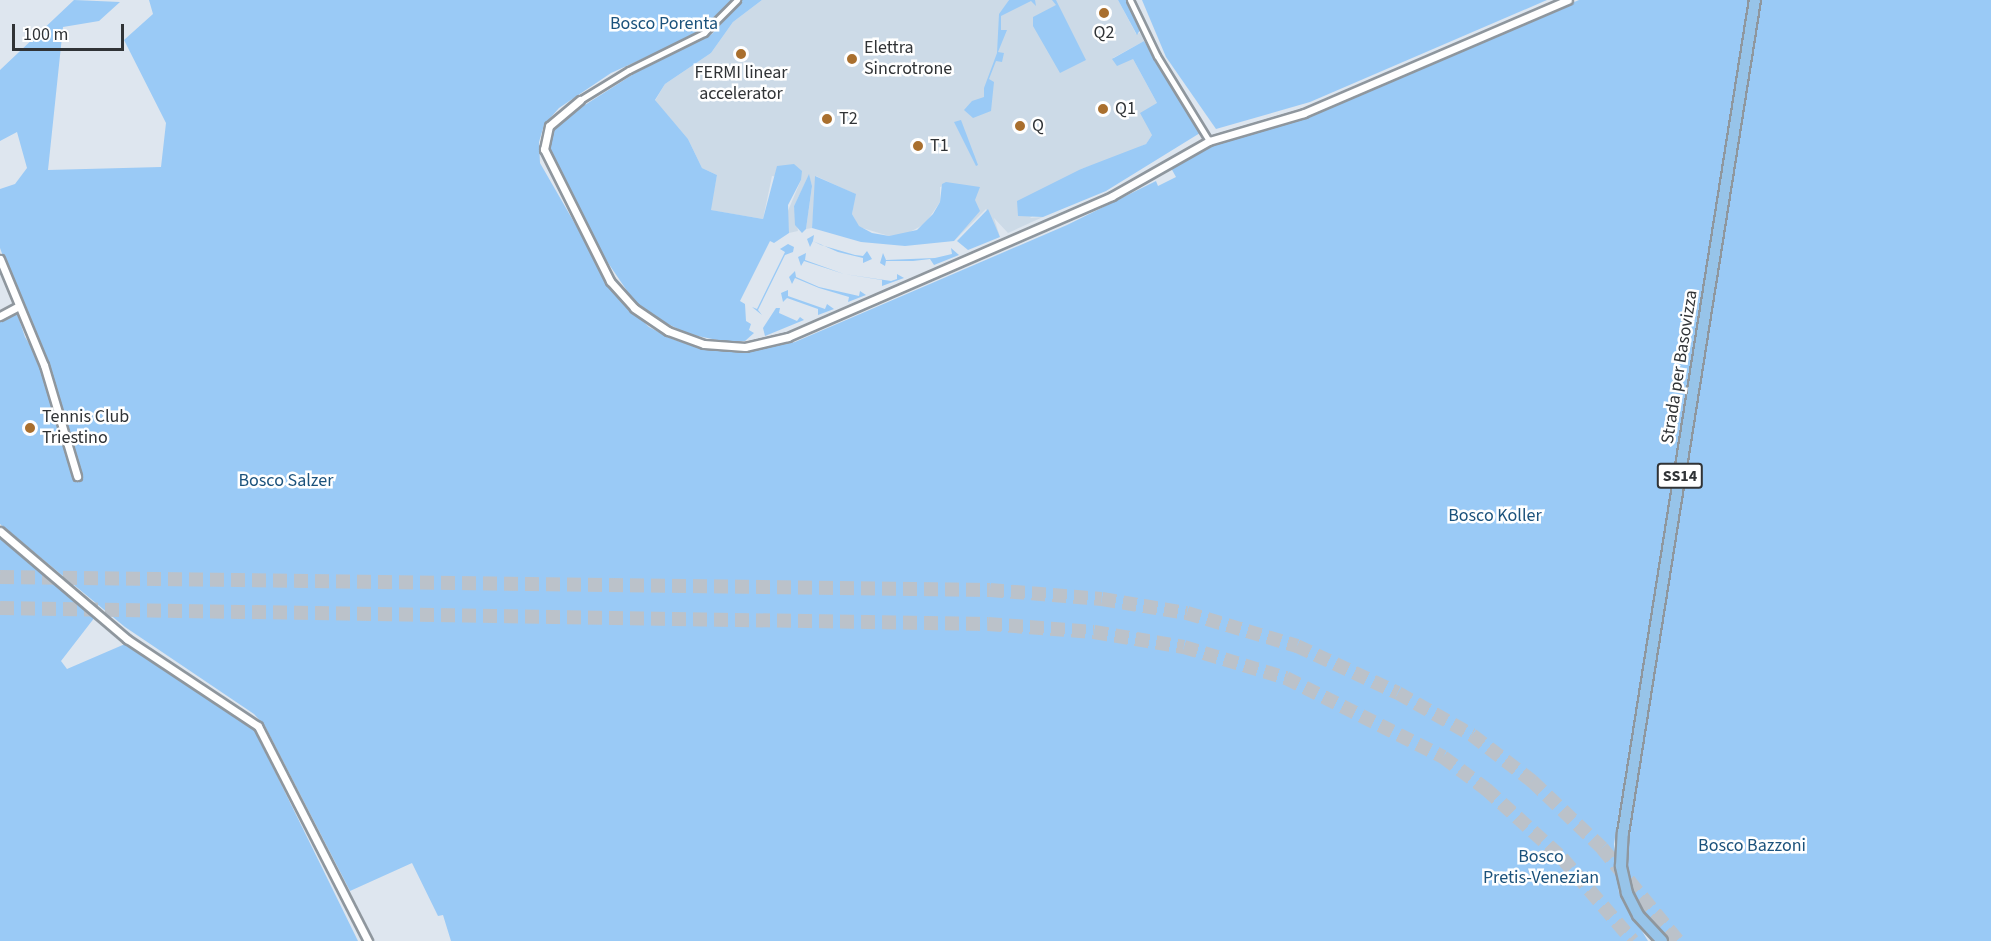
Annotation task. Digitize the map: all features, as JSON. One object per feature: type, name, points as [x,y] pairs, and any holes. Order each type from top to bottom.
[{"type":"main road","name":"Strada per Basovizza","points":[[1662,941],[1638,915],[1627,893],[1621,866],[1623,833],[1755,0]]},
{"type":"street","points":[[737,0],[699,37],[629,70],[580,100],[549,126],[544,149],[610,281],[634,308],[656,325],[686,339],[728,347],[779,340],[1112,196],[1209,141],[1304,113],[1568,0]]},
{"type":"street","points":[[1130,0],[1157,56],[1209,141]]},
{"type":"street","points":[[0,259],[17,307],[44,365],[77,476]]},
{"type":"street","points":[[0,316],[17,307]]},
{"type":"street","points":[[0,531],[128,639],[258,726],[368,941]]},
{"type":"shaded area","points":[[762,0],[1009,0],[1005,7],[1032,0],[1118,0],[1136,34],[1140,33],[1144,41],[1113,58],[1133,59],[1157,103],[1152,135],[1146,144],[1121,156],[1081,169],[1030,218],[1043,217],[1008,233],[994,218],[1000,237],[986,209],[954,241],[979,211],[952,184],[940,187],[940,202],[925,224],[904,235],[889,236],[859,227],[852,214],[855,194],[816,176],[812,228],[806,229],[812,186],[809,175],[794,206],[798,231],[789,233],[787,213],[801,180],[772,176],[763,219],[710,210],[717,175],[702,168],[688,139],[655,101],[665,84],[711,53],[733,22]]},
{"type":"green space","points":[[74,0],[120,2],[99,21],[63,27],[48,170],[161,167],[166,123],[124,40],[153,14],[149,0],[732,0],[697,34],[611,73],[559,108],[544,125],[539,142],[540,163],[616,295],[649,327],[672,339],[696,347],[741,353],[795,342],[1067,225],[1156,181],[1158,186],[1176,177],[1171,168],[1221,141],[1309,116],[1579,0],[1749,0],[1614,844],[1619,893],[1648,941],[451,941],[443,915],[438,916],[412,863],[350,891],[265,726],[254,714],[125,627],[0,524],[0,321],[17,313],[25,337],[42,364],[74,476],[76,480],[81,477],[47,363],[34,340],[0,248],[0,189],[15,184],[27,168],[17,132],[0,141],[0,70]]},
{"type":"green space","points":[[742,0],[762,0],[733,22],[711,53],[665,84],[655,100],[688,139],[702,168],[717,175],[711,210],[763,219],[777,166],[794,164],[802,171],[801,180],[788,205],[789,233],[774,243],[770,241],[740,301],[745,304],[746,321],[751,324],[749,330],[754,333],[745,341],[727,342],[688,334],[656,318],[634,301],[604,257],[552,158],[550,143],[551,131],[566,117],[643,68],[712,34]]},
{"type":"green space","points":[[1009,0],[1035,0],[1036,6],[1031,1],[1001,16],[1001,30],[1007,30],[998,52],[1004,53],[1002,62],[996,61],[989,79],[994,82],[991,111],[973,118],[964,110],[972,101],[984,97],[984,88],[997,53],[999,14]]},
{"type":"green space","points":[[1052,0],[1056,0],[1086,60],[1060,73],[1033,26],[1033,17],[1056,5]]},
{"type":"green space","points":[[1118,0],[1128,0],[1140,30],[1137,35]]},
{"type":"green space","points":[[1142,0],[1547,0],[1310,102],[1216,129],[1166,57]]},
{"type":"green space","name":"Bosco Bazzoni","points":[[1761,0],[1991,0],[1991,941],[1671,941],[1651,923],[1634,894],[1626,863]]},
{"type":"green space","points":[[1144,41],[1200,133],[1106,191],[1043,217],[1018,216],[1017,201],[1081,169],[1146,144],[1152,135],[1140,113],[1157,103],[1133,59],[1117,66],[1112,59]]},
{"type":"green space","points":[[961,120],[978,165],[976,166],[954,122]]},
{"type":"green space","points":[[809,174],[812,186],[806,229],[802,233],[795,225],[794,206]]},
{"type":"green space","points":[[815,176],[856,194],[852,214],[859,226],[872,233],[889,236],[917,230],[933,214],[940,202],[942,184],[946,182],[980,187],[975,200],[980,211],[954,241],[905,246],[861,242],[812,228]]},
{"type":"green space","points":[[988,209],[1000,237],[968,250],[957,241]]},
{"type":"green space","points":[[814,235],[810,247],[807,239]]},
{"type":"green space","points":[[788,244],[794,247],[793,252],[785,255],[758,310],[762,315],[752,307],[757,309],[785,252],[780,249]]},
{"type":"green space","points":[[824,246],[863,256],[867,251],[872,259],[863,263],[863,258]]},
{"type":"green space","points":[[951,248],[959,255],[934,265],[930,259],[886,261],[885,266],[880,263],[883,253],[886,260],[935,258],[952,254]]},
{"type":"green space","points":[[806,253],[805,260],[844,274],[804,261],[801,266],[798,257]]},
{"type":"green space","points":[[795,271],[796,277],[819,287],[859,296],[860,291],[866,295],[848,302],[849,297],[819,288],[795,278],[792,284],[789,277]]},
{"type":"green space","points":[[844,274],[891,281],[897,279],[897,274],[904,278],[882,286],[882,280]]},
{"type":"green space","points":[[788,290],[788,296],[825,309],[827,304],[834,309],[818,315],[818,309],[787,298],[783,302],[781,293]]},
{"type":"green space","points":[[776,308],[780,308],[779,313],[797,321],[800,317],[804,320],[765,336],[763,328]]},
{"type":"green space","points":[[0,537],[95,617],[61,661],[67,669],[125,644],[253,727],[358,941],[0,941]]},
{"type":"tunnel","points":[[0,577],[990,590],[1102,599],[1187,613],[1297,646],[1398,693],[1472,735],[1532,781],[1602,848],[1678,941]]},
{"type":"tunnel","points":[[0,608],[988,624],[1094,632],[1184,647],[1286,678],[1443,757],[1486,789],[1562,858],[1633,941]]},
{"type":"place","name":"Q2","points":[[1104,13]]},
{"type":"place","name":"FERMI linear accelerator","points":[[741,54]]},
{"type":"place","name":"Elettra Sincrotrone","points":[[852,59]]},
{"type":"place","name":"Q1","points":[[1103,109]]},
{"type":"place","name":"T2","points":[[827,119]]},
{"type":"place","name":"Q","points":[[1020,126]]},
{"type":"place","name":"T1","points":[[918,146]]},
{"type":"place","name":"Tennis Club Triestino","points":[[30,428]]},
{"type":"park label","name":"Bosco Porenta","points":[[664,24]]},
{"type":"park label","name":"Bosco Salzer","points":[[286,481]]},
{"type":"park label","name":"Bosco Koller","points":[[1495,516]]},
{"type":"park label","name":"Bosco Pretis-Venezian","points":[[1541,868]]}]
